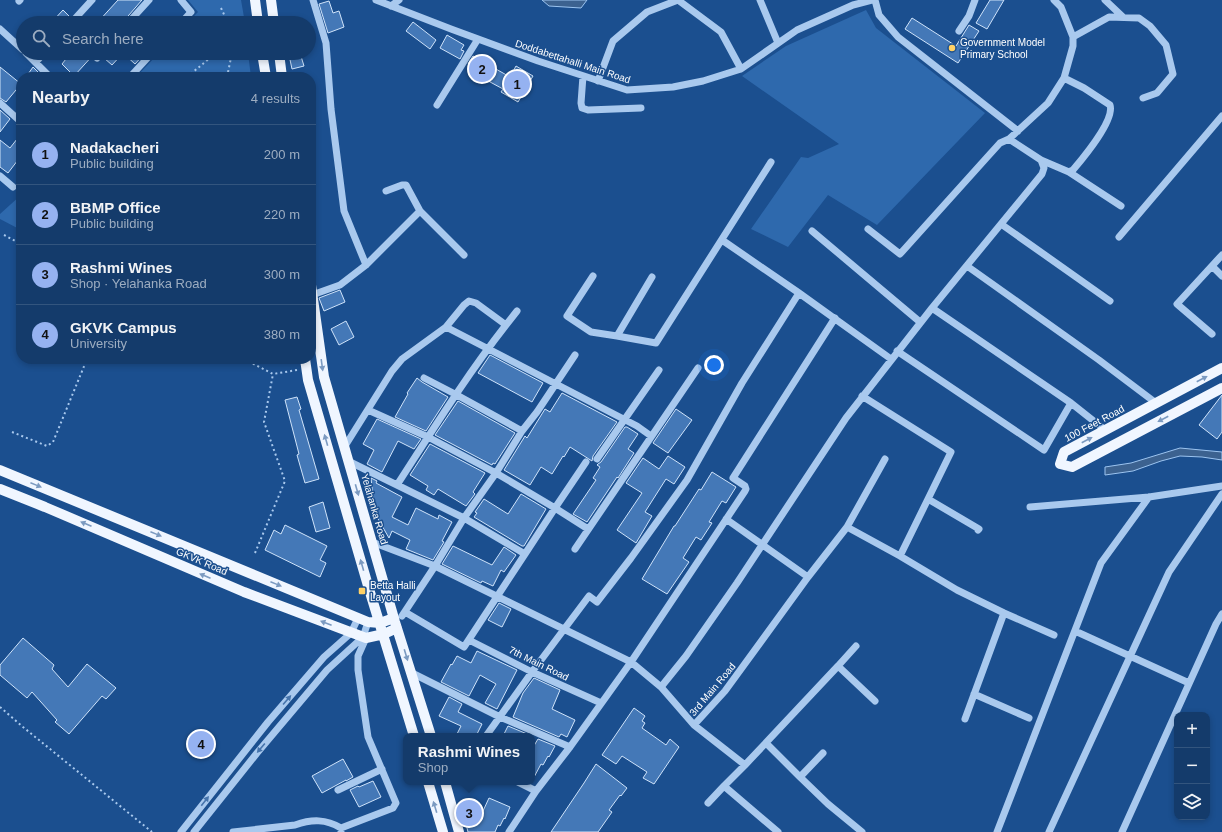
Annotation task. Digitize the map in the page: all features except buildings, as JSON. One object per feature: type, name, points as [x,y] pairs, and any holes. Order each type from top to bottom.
[{"type":"main road","points":[[255,0],[257,16]]},
{"type":"main road","points":[[271,0],[273,16]]},
{"type":"main road","points":[[263,60],[265,72]]},
{"type":"main road","points":[[279,60],[281,72]]},
{"type":"main road","name":"Yelahanka Road","points":[[316,319],[324,377],[372,542],[400,615],[398,628],[430,733]]},
{"type":"main road","points":[[306,364],[308,380],[413,733]]},
{"type":"main road","name":"100 Feet Road","points":[[1222,368],[1064,452],[1060,464],[1072,467],[1222,388]]},
{"type":"main road","name":"GKVK Road","points":[[0,470],[368,622],[380,623],[400,615]]},
{"type":"main road","name":"GKVK Road","points":[[0,489],[244,592],[364,638]]},
{"type":"main road","points":[[364,638],[384,634],[398,628]]},
{"type":"main road","points":[[429,785],[443,832]]},
{"type":"main road","points":[[446,785],[459,832]]},
{"type":"street","points":[[77,16],[92,0]]},
{"type":"street","points":[[134,16],[149,0]]},
{"type":"street","points":[[181,0],[191,12],[187,16]]},
{"type":"street","points":[[313,0],[326,43],[331,109],[344,211],[366,265]]},
{"type":"street","name":"Doddabettahalli Main Road","points":[[376,0],[478,39],[627,90],[673,87],[703,81],[741,69],[797,30],[853,5],[872,0]]},
{"type":"street","points":[[391,6],[399,0]]},
{"type":"street","points":[[598,81],[613,41],[647,12],[678,0],[720,32],[741,69]]},
{"type":"street","points":[[760,0],[778,43]]},
{"type":"street","points":[[875,0],[879,15],[898,36],[1018,131]]},
{"type":"street","points":[[959,31],[969,16],[975,0]]},
{"type":"street","points":[[868,229],[900,254],[1000,143],[1009,139],[1048,103],[1064,78],[1073,46],[1072,37],[1062,7],[1054,0]]},
{"type":"street","points":[[1105,0],[1123,17]]},
{"type":"street","points":[[1072,37],[1109,17],[1139,18],[1150,26],[1166,45],[1173,74],[1156,93],[1143,98]]},
{"type":"street","points":[[0,29],[16,44]]},
{"type":"street","points":[[437,105],[478,39]]},
{"type":"street","points":[[135,72],[146,60]]},
{"type":"street","points":[[36,62],[45,72]]},
{"type":"street","points":[[583,76],[582,108],[588,110],[641,108]]},
{"type":"street","points":[[1064,78],[1084,88],[1110,105],[1111,109],[1108,120],[1092,147],[1073,170],[1069,172]]},
{"type":"street","points":[[0,103],[16,117]]},
{"type":"street","points":[[1119,237],[1222,116]]},
{"type":"street","points":[[1009,139],[1041,160],[1069,172],[1121,206]]},
{"type":"street","points":[[661,687],[686,656],[737,583],[862,396],[920,322],[1042,174],[1044,168],[1041,160]]},
{"type":"street","points":[[593,276],[567,316],[591,332],[656,343],[771,162]]},
{"type":"street","points":[[0,176],[13,187]]},
{"type":"street","points":[[386,191],[402,184],[406,185],[420,211],[464,255]]},
{"type":"street","points":[[316,289],[340,285],[366,265],[420,211]]},
{"type":"street","points":[[1000,224],[1110,301]]},
{"type":"street","points":[[812,231],[920,322]]},
{"type":"street","points":[[722,240],[835,318],[891,359]]},
{"type":"street","points":[[1212,334],[1177,304],[1222,255]]},
{"type":"street","points":[[967,266],[1099,360],[1156,404]]},
{"type":"street","points":[[1212,266],[1222,276]]},
{"type":"street","points":[[617,336],[652,277]]},
{"type":"street","points":[[488,733],[563,629],[589,596],[597,602],[631,558],[687,480],[742,382],[799,293]]},
{"type":"street","points":[[344,446],[392,371],[402,359],[446,327],[469,301],[476,303],[506,325]]},
{"type":"street","points":[[932,308],[1071,403],[1105,430]]},
{"type":"street","points":[[397,485],[456,394],[488,348],[517,311]]},
{"type":"street","points":[[509,832],[536,791],[570,747],[631,662],[746,489],[733,478],[835,318]]},
{"type":"street","points":[[446,327],[637,426],[651,436]]},
{"type":"street","points":[[897,351],[1044,450],[1071,403]]},
{"type":"street","points":[[575,355],[464,518],[435,566],[400,615],[464,647],[586,462]]},
{"type":"street","points":[[575,549],[698,368]]},
{"type":"street","points":[[597,459],[625,421],[659,370]]},
{"type":"street","points":[[424,378],[522,431]]},
{"type":"street","points":[[862,396],[951,452],[900,556]]},
{"type":"street","points":[[368,410],[428,437],[496,473],[555,508],[588,530]]},
{"type":"street","name":"3rd Main Road","points":[[745,765],[694,725],[725,691],[846,527],[885,459]]},
{"type":"street","points":[[348,461],[464,518],[525,554]]},
{"type":"street","points":[[1030,507],[1149,497],[1222,486]]},
{"type":"street","points":[[1049,832],[1169,572],[1222,494]]},
{"type":"street","points":[[997,832],[1101,563],[1149,497]]},
{"type":"street","points":[[928,499],[978,530]]},
{"type":"street","points":[[726,519],[808,577]]},
{"type":"street","points":[[846,527],[900,556],[957,590],[1054,635]]},
{"type":"street","points":[[372,542],[435,566],[631,662],[661,687],[694,725]]},
{"type":"street","points":[[965,719],[1004,613]]},
{"type":"street","points":[[1122,832],[1216,624],[1222,614]]},
{"type":"street","points":[[181,832],[268,722],[324,657],[351,633],[358,618]]},
{"type":"street","points":[[233,832],[296,829],[303,822],[319,820],[327,822],[341,830],[393,808],[396,803],[368,737],[358,670],[358,656],[368,622]]},
{"type":"street","points":[[1075,631],[1189,683]]},
{"type":"street","points":[[194,832],[257,753],[332,665],[364,638]]},
{"type":"street","name":"7th Main Road","points":[[468,640],[532,672],[601,703]]},
{"type":"street","points":[[708,803],[856,646]]},
{"type":"street","points":[[838,666],[875,701]]},
{"type":"street","points":[[412,673],[500,717],[570,747]]},
{"type":"street","points":[[974,694],[1029,718]]},
{"type":"street","points":[[766,742],[800,778],[828,804],[862,832]]},
{"type":"street","points":[[800,778],[823,753]]},
{"type":"street","points":[[338,790],[382,769]]},
{"type":"street","points":[[524,785],[536,791]]},
{"type":"street","points":[[724,786],[778,832]]},
{"type":"path","points":[[221,8],[225,16]]},
{"type":"path","points":[[193,72],[208,60]]},
{"type":"path","points":[[228,72],[231,60]]},
{"type":"path","points":[[4,235],[16,241]]},
{"type":"path","points":[[12,432],[47,446],[53,442],[85,364]]},
{"type":"path","points":[[254,364],[273,374],[306,364]]},
{"type":"path","points":[[255,553],[285,481],[264,422],[273,374]]},
{"type":"path","points":[[0,707],[152,832]]},
{"type":"shaded area","points":[[188,0],[241,0],[244,16],[194,16],[198,12]]},
{"type":"shaded area","points":[[542,0],[587,0],[581,8],[549,6]]},
{"type":"shaded area","points":[[866,10],[876,28],[985,113],[877,225],[828,195],[788,247],[751,229],[801,157],[808,158],[839,144],[742,76],[786,46]]},
{"type":"shaded area","points":[[152,60],[249,60],[250,72],[141,72]]},
{"type":"shaded area","points":[[16,200],[16,227],[0,219],[0,214]]},
{"type":"shaded area","points":[[1180,448],[1222,452],[1222,460],[1180,456],[1133,471],[1105,475],[1105,467],[1131,463]]},
{"type":"place","name":"Government Model Primary School","points":[[952,48]]},
{"type":"place","name":"BBMP Office","points":[[482,69]]},
{"type":"place","name":"Nadakacheri","points":[[517,84]]},
{"type":"place","name":"Betta Halli Layout","points":[[362,591]]},
{"type":"place","name":"GKVK Campus","points":[[201,744]]},
{"type":"place","name":"Rashmi Wines","points":[[469,813]]}]
